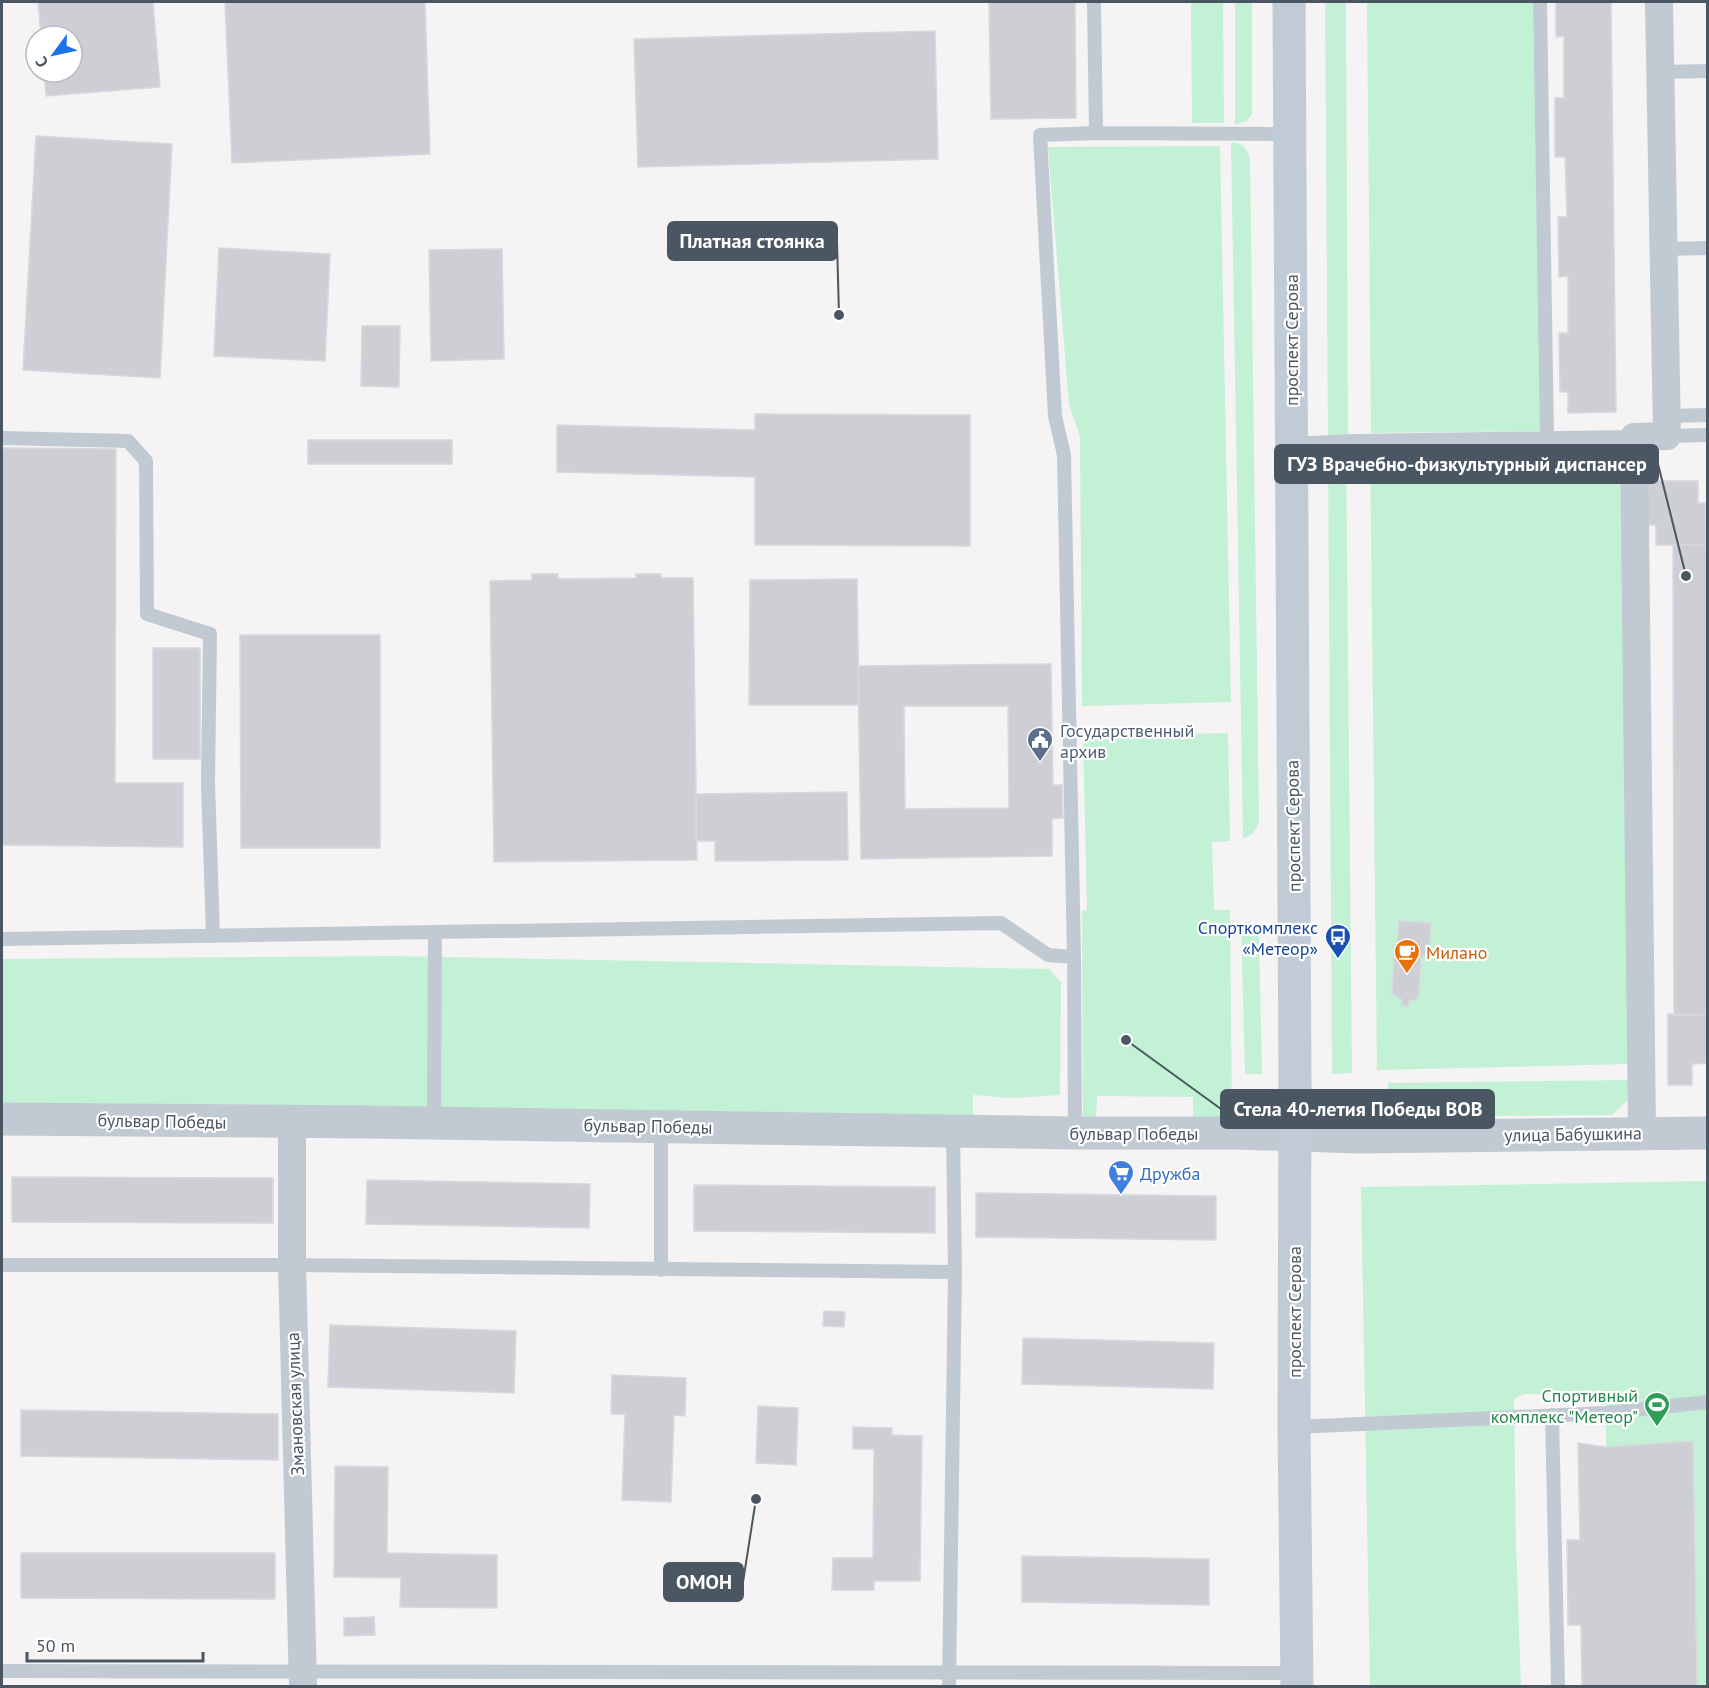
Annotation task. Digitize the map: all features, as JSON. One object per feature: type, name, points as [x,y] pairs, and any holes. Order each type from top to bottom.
[{"type":"main road","name":"проспект Серова","points":[[1289,2],[1296,1680]]},
{"type":"street","points":[[1642,1132],[1634,437],[1667,426],[1659,2]]},
{"type":"street","name":"бульвар Победы","points":[[2,1119],[1295,1135]]},
{"type":"street","name":"Змановская улица","points":[[292,1122],[292,1265],[303,1679]]},
{"type":"street","name":"улица Бабушкина","points":[[1295,1135],[1357,1137],[1707,1133]]},
{"type":"lane","points":[[1094,2],[1096,133]]},
{"type":"lane","points":[[1540,2],[1547,437]]},
{"type":"lane","points":[[1660,72],[1707,71]]},
{"type":"lane","points":[[1075,1133],[1074,957],[1064,455],[1054,416],[1040,135],[1289,134]]},
{"type":"lane","points":[[1663,249],[1707,248]]},
{"type":"lane","points":[[1667,426],[1707,415]]},
{"type":"lane","points":[[1667,426],[1707,435]]},
{"type":"lane","points":[[1291,444],[1634,437]]},
{"type":"lane","points":[[2,438],[128,441],[147,461],[147,614],[210,634],[208,783],[213,936]]},
{"type":"lane","points":[[2,939],[1001,923],[1048,955],[1074,957]]},
{"type":"lane","points":[[434,1123],[435,932]]},
{"type":"lane","points":[[661,1126],[661,1270]]},
{"type":"lane","points":[[949,1686],[955,1272],[953,1131]]},
{"type":"lane","points":[[2,1265],[292,1265],[955,1272]]},
{"type":"lane","points":[[1294,1427],[1607,1413],[1707,1402]]},
{"type":"lane","points":[[1552,1415],[1558,1686]]},
{"type":"lane","points":[[2,1671],[303,1679],[616,1672],[949,1672],[1296,1680]]},
{"type":"lane","points":[[616,1672],[616,1686]]},
{"type":"green space","points":[[1191,2],[1223,2],[1224,123],[1192,123]]},
{"type":"green space","points":[[1235,2],[1252,2],[1252,114],[1247,121],[1235,125]]},
{"type":"green space","points":[[1325,2],[1346,2],[1348,437],[1328,437]]},
{"type":"green space","points":[[1367,2],[1533,2],[1541,431],[1371,433]]},
{"type":"green space","points":[[1231,143],[1243,146],[1250,157],[1259,820],[1254,832],[1243,838]]},
{"type":"green space","points":[[1220,146],[1231,702],[1082,706],[1080,437],[1069,405],[1048,147]]},
{"type":"green space","points":[[1626,443],[1629,1064],[1377,1070],[1370,445]]},
{"type":"green space","points":[[1328,448],[1346,448],[1352,1073],[1332,1074]]},
{"type":"green space","points":[[1228,733],[1230,841],[1212,842],[1214,910],[1230,910],[1232,1118],[1193,1118],[1193,1097],[1097,1096],[1096,1119],[1083,1119],[1082,911],[1087,910],[1083,737]]},
{"type":"green space","points":[[1250,922],[1259,934],[1262,1074],[1245,1074],[1241,923]]},
{"type":"green space","points":[[394,956],[1049,969],[1061,982],[1060,1095],[1010,1098],[973,1095],[973,1121],[2,1105],[2,959]]},
{"type":"green space","points":[[1630,1080],[1627,1101],[1612,1115],[1387,1117],[1388,1083]]},
{"type":"green space","points":[[1247,1089],[1262,1089],[1257,1111],[1247,1119]]},
{"type":"green space","points":[[1707,1181],[1707,1686],[1582,1686],[1581,1626],[1568,1625],[1567,1540],[1580,1540],[1578,1443],[1606,1447],[1606,1395],[1524,1394],[1514,1399],[1521,1686],[1370,1686],[1361,1187]]},
{"type":"building","points":[[38,2],[153,2],[160,87],[46,96],[45,84],[84,84],[84,24],[40,24]]},
{"type":"building","points":[[225,2],[425,2],[430,154],[232,163]]},
{"type":"building","points":[[989,2],[1075,2],[1076,118],[991,119]]},
{"type":"building","points":[[1556,2],[1611,2],[1616,412],[1568,413],[1568,392],[1560,392],[1559,333],[1568,333],[1568,276],[1559,277],[1558,217],[1567,217],[1565,157],[1555,157],[1555,98],[1564,98],[1564,36],[1556,37]]},
{"type":"building","points":[[935,31],[938,159],[638,167],[634,39]]},
{"type":"building","points":[[36,136],[172,144],[160,378],[23,370]]},
{"type":"building","points":[[219,248],[330,254],[325,361],[214,356]]},
{"type":"building","points":[[502,249],[504,359],[431,361],[429,250]]},
{"type":"building","points":[[362,326],[400,326],[399,387],[361,386]]},
{"type":"building","points":[[755,414],[970,415],[970,546],[755,545],[755,477],[557,472],[557,425],[755,430]]},
{"type":"building","points":[[308,440],[452,440],[452,464],[308,464]]},
{"type":"building","points":[[2,448],[116,449],[115,783],[183,783],[183,847],[2,845]]},
{"type":"building","points":[[1646,481],[1698,481],[1698,503],[1705,503],[1706,545],[1656,545],[1656,525],[1646,525]]},
{"type":"building","points":[[1673,545],[1708,545],[1708,1015],[1674,1015]]},
{"type":"building","points":[[532,574],[558,574],[558,579],[636,578],[636,574],[661,574],[661,578],[693,578],[697,860],[494,862],[490,581],[532,580]]},
{"type":"building","points":[[857,579],[859,705],[749,705],[750,580]]},
{"type":"building","points":[[240,635],[380,635],[380,848],[241,848]]},
{"type":"building","points":[[153,648],[200,648],[200,759],[153,759]]},
{"type":"building","points":[[1051,664],[1053,785],[1062,785],[1063,818],[1052,819],[1052,856],[861,859],[858,666]],"holes":[[[904,706],[1008,706],[1009,808],[905,809]]]},
{"type":"building","points":[[847,792],[848,860],[715,861],[715,841],[696,841],[696,794]]},
{"type":"building","name":"Милано","points":[[1399,921],[1431,923],[1429,956],[1421,956],[1419,996],[1409,1001],[1409,1006],[1401,1006],[1402,1000],[1392,994]]},
{"type":"building","points":[[1668,1014],[1708,1015],[1708,1063],[1692,1064],[1692,1085],[1668,1085]]},
{"type":"building","points":[[12,1177],[273,1178],[273,1223],[12,1222]]},
{"type":"building","points":[[367,1180],[590,1184],[589,1228],[366,1224]]},
{"type":"building","points":[[694,1185],[935,1187],[935,1233],[694,1231]]},
{"type":"building","points":[[976,1193],[1216,1196],[1216,1240],[976,1237]]},
{"type":"building","points":[[824,1311],[845,1312],[844,1327],[823,1326]]},
{"type":"building","points":[[330,1325],[516,1331],[514,1393],[328,1387]]},
{"type":"building","points":[[1023,1338],[1214,1343],[1213,1389],[1022,1384]]},
{"type":"building","points":[[612,1375],[686,1378],[685,1416],[674,1415],[671,1502],[622,1500],[625,1414],[611,1414]]},
{"type":"building","points":[[758,1406],[798,1408],[796,1465],[756,1463]]},
{"type":"building","points":[[21,1410],[278,1414],[278,1460],[21,1456]]},
{"type":"building","points":[[853,1427],[892,1428],[892,1435],[922,1436],[920,1581],[874,1581],[874,1590],[832,1590],[833,1558],[873,1558],[874,1449],[853,1449]]},
{"type":"building","points":[[1693,1441],[1697,1686],[1582,1686],[1581,1625],[1568,1625],[1567,1540],[1580,1540],[1578,1443],[1606,1447]]},
{"type":"building","points":[[335,1466],[388,1467],[387,1553],[497,1555],[497,1608],[400,1607],[401,1578],[334,1577]]},
{"type":"building","points":[[21,1553],[275,1553],[275,1599],[21,1598]]},
{"type":"building","points":[[1022,1556],[1209,1559],[1209,1605],[1022,1602]]},
{"type":"building","points":[[374,1617],[375,1635],[344,1636],[344,1618]]},
{"type":"place","name":"Платная стоянка","points":[[839,315]]},
{"type":"place","name":"ГУЗ Врачебно-физкультурный диспансер","points":[[1686,576]]},
{"type":"place","name":"Государственный архив","points":[[1040,763]]},
{"type":"place","name":"Спорткомплекс «Метеор»","points":[[1338,960]]},
{"type":"place","name":"Милано","points":[[1407,975]]},
{"type":"place","name":"Стела 40-летия Победы ВОВ","points":[[1126,1040]]},
{"type":"place","name":"Дружба","points":[[1121,1196]]},
{"type":"place","name":"Спортивный комплекс \"Метеор\"","points":[[1657,1428]]},
{"type":"place","name":"ОМОН","points":[[756,1499]]}]
